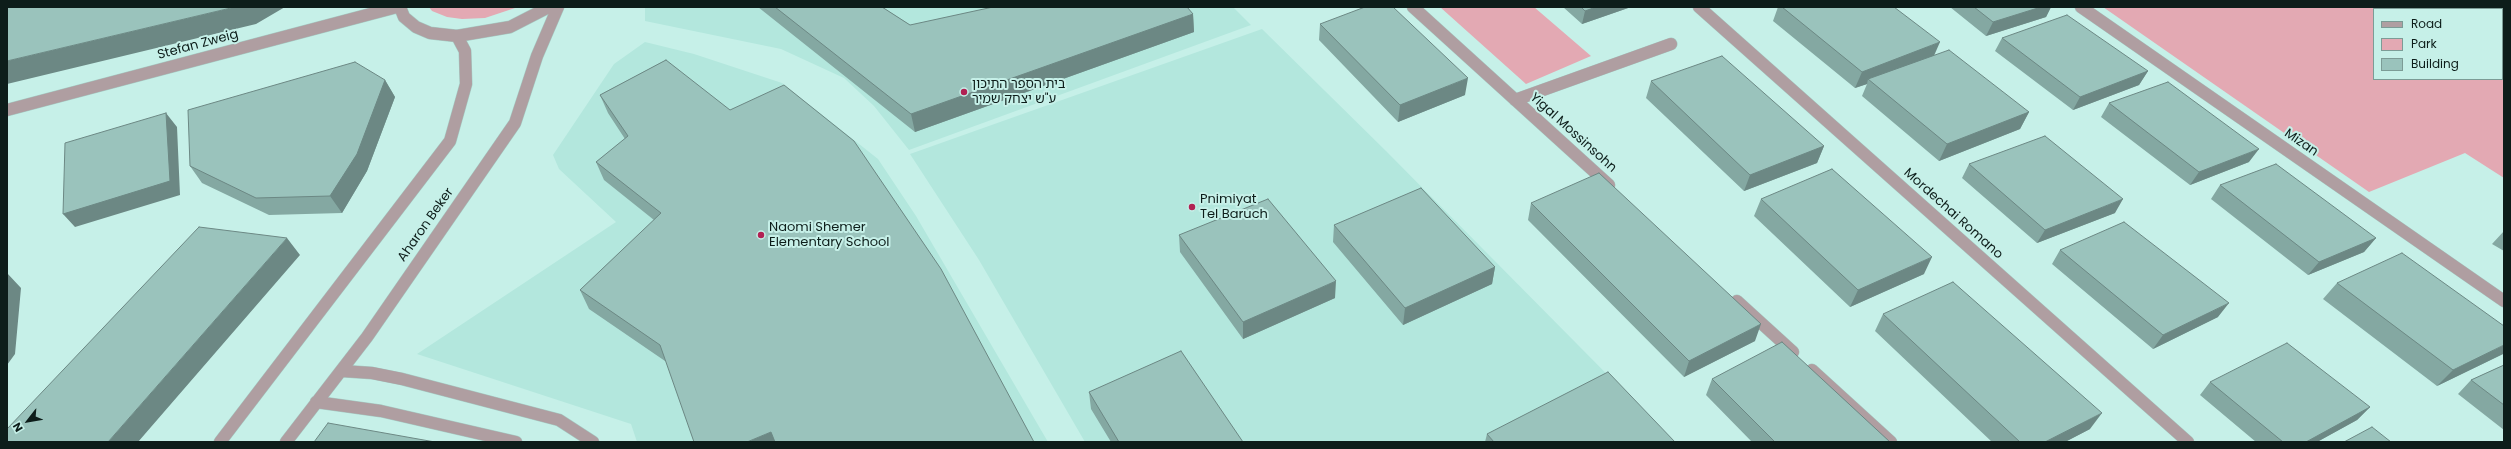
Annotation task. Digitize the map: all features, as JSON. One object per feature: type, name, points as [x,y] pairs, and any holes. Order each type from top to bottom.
[{"type":"street","name":"Stefan Zweig","points":[[7,110],[397,7]]},
{"type":"street","points":[[400,7],[404,17],[416,27],[430,33],[457,36],[484,33],[510,27],[549,7]]},
{"type":"street","name":"Aharon Beker","points":[[286,442],[316,402],[342,371],[515,123],[537,56],[558,7]]},
{"type":"street","name":"Yigal Mossinsohn","points":[[1414,7],[1615,191]]},
{"type":"street","name":"Mordechai Romano","points":[[1699,7],[2188,442]]},
{"type":"street","name":"Mizan","points":[[2081,7],[2504,302]]},
{"type":"street","points":[[220,442],[450,141],[466,84],[465,50],[457,36]]},
{"type":"street","points":[[1515,100],[1672,44]]},
{"type":"street","points":[[1727,292],[1891,442]]},
{"type":"street","points":[[342,371],[372,373],[402,379],[559,420],[593,442]]},
{"type":"street","points":[[316,402],[381,411],[516,442]]},
{"type":"shaded area","name":"בית הספר התיכון ע\"ש יצחק שמיר","points":[[645,7],[1233,7],[1251,25],[909,150],[874,106],[844,78],[781,49],[645,21]]},
{"type":"shaded area","name":"Pnimiyat Tel Baruch","points":[[1262,29],[1386,151],[1674,442],[1085,442],[979,260],[910,154]]},
{"type":"shaded area","name":"Naomi Shemer Elementary School","points":[[645,42],[694,54],[782,83],[878,159],[916,216],[1048,442],[637,442],[631,424],[417,354],[616,222],[559,169],[553,155],[614,64]]},
{"type":"green space","points":[[429,7],[518,7],[485,18],[462,19],[447,17],[432,11]]},
{"type":"green space","points":[[1440,7],[1534,7],[1591,56],[1526,84]]},
{"type":"green space","points":[[2103,7],[2504,7],[2504,178],[2465,153],[2369,192]]},
{"type":"building","points":[[7,7],[235,7],[7,61]]},
{"type":"building","points":[[775,7],[882,7],[910,25],[993,7],[1187,7],[1193,14],[911,114]]},
{"type":"building","points":[[1365,7],[1393,7],[1468,78],[1400,105],[1320,24]]},
{"type":"building","points":[[1581,7],[1596,7],[1585,11]]},
{"type":"building","points":[[1782,7],[1894,7],[1940,42],[1862,72]]},
{"type":"building","points":[[1974,7],[2041,7],[1993,22]]},
{"type":"building","points":[[2067,15],[2148,71],[2080,97],[2002,38]]},
{"type":"building","points":[[1949,50],[2029,112],[1947,144],[1868,79]]},
{"type":"building","points":[[1722,56],[1824,146],[1750,175],[1651,81]]},
{"type":"building","name":"Naomi Shemer Elementary School","points":[[666,60],[730,110],[784,85],[854,141],[941,269],[1034,442],[775,442],[771,432],[747,442],[694,442],[660,345],[580,290],[661,213],[596,162],[628,136],[600,95]]},
{"type":"building","points":[[355,62],[385,80],[357,154],[330,196],[256,198],[190,166],[188,110]]},
{"type":"building","points":[[2168,82],[2259,149],[2199,172],[2109,103]]},
{"type":"building","points":[[166,113],[170,181],[63,214],[65,143]]},
{"type":"building","points":[[2045,136],[2123,199],[2045,230],[1969,164]]},
{"type":"building","points":[[2276,164],[2376,238],[2319,262],[2220,185]]},
{"type":"building","points":[[1832,169],[1932,257],[1858,290],[1761,199]]},
{"type":"building","points":[[1599,173],[1761,324],[1689,361],[1531,203]]},
{"type":"building","points":[[1421,188],[1495,267],[1405,308],[1334,225]]},
{"type":"building","points":[[1268,199],[1336,281],[1243,322],[1179,235]]},
{"type":"building","points":[[2124,222],[2229,303],[2163,335],[2060,250]]},
{"type":"building","points":[[199,227],[287,238],[108,442],[7,442],[7,429]]},
{"type":"building","points":[[2402,253],[2504,326],[2504,345],[2453,370],[2337,283]]},
{"type":"building","points":[[1953,282],[2102,413],[2045,442],[2020,442],[1883,314]]},
{"type":"building","points":[[1782,342],[1890,442],[1775,442],[1712,379]]},
{"type":"building","points":[[2287,343],[2370,407],[2306,442],[2283,442],[2210,382]]},
{"type":"building","points":[[1181,351],[1243,442],[1119,442],[1089,392]]},
{"type":"building","points":[[2504,365],[2504,405],[2471,380]]},
{"type":"building","points":[[1608,372],[1675,442],[1494,442],[1487,434]]},
{"type":"building","points":[[328,423],[435,442],[314,442]]},
{"type":"building","points":[[2372,427],[2391,442],[2344,442]]},
{"type":"place","name":"בית הספר התיכון ע\"ש יצחק שמיר","points":[[964,92]]},
{"type":"place","name":"Pnimiyat Tel Baruch","points":[[1192,207]]},
{"type":"place","name":"Naomi Shemer Elementary School","points":[[761,235]]}]
